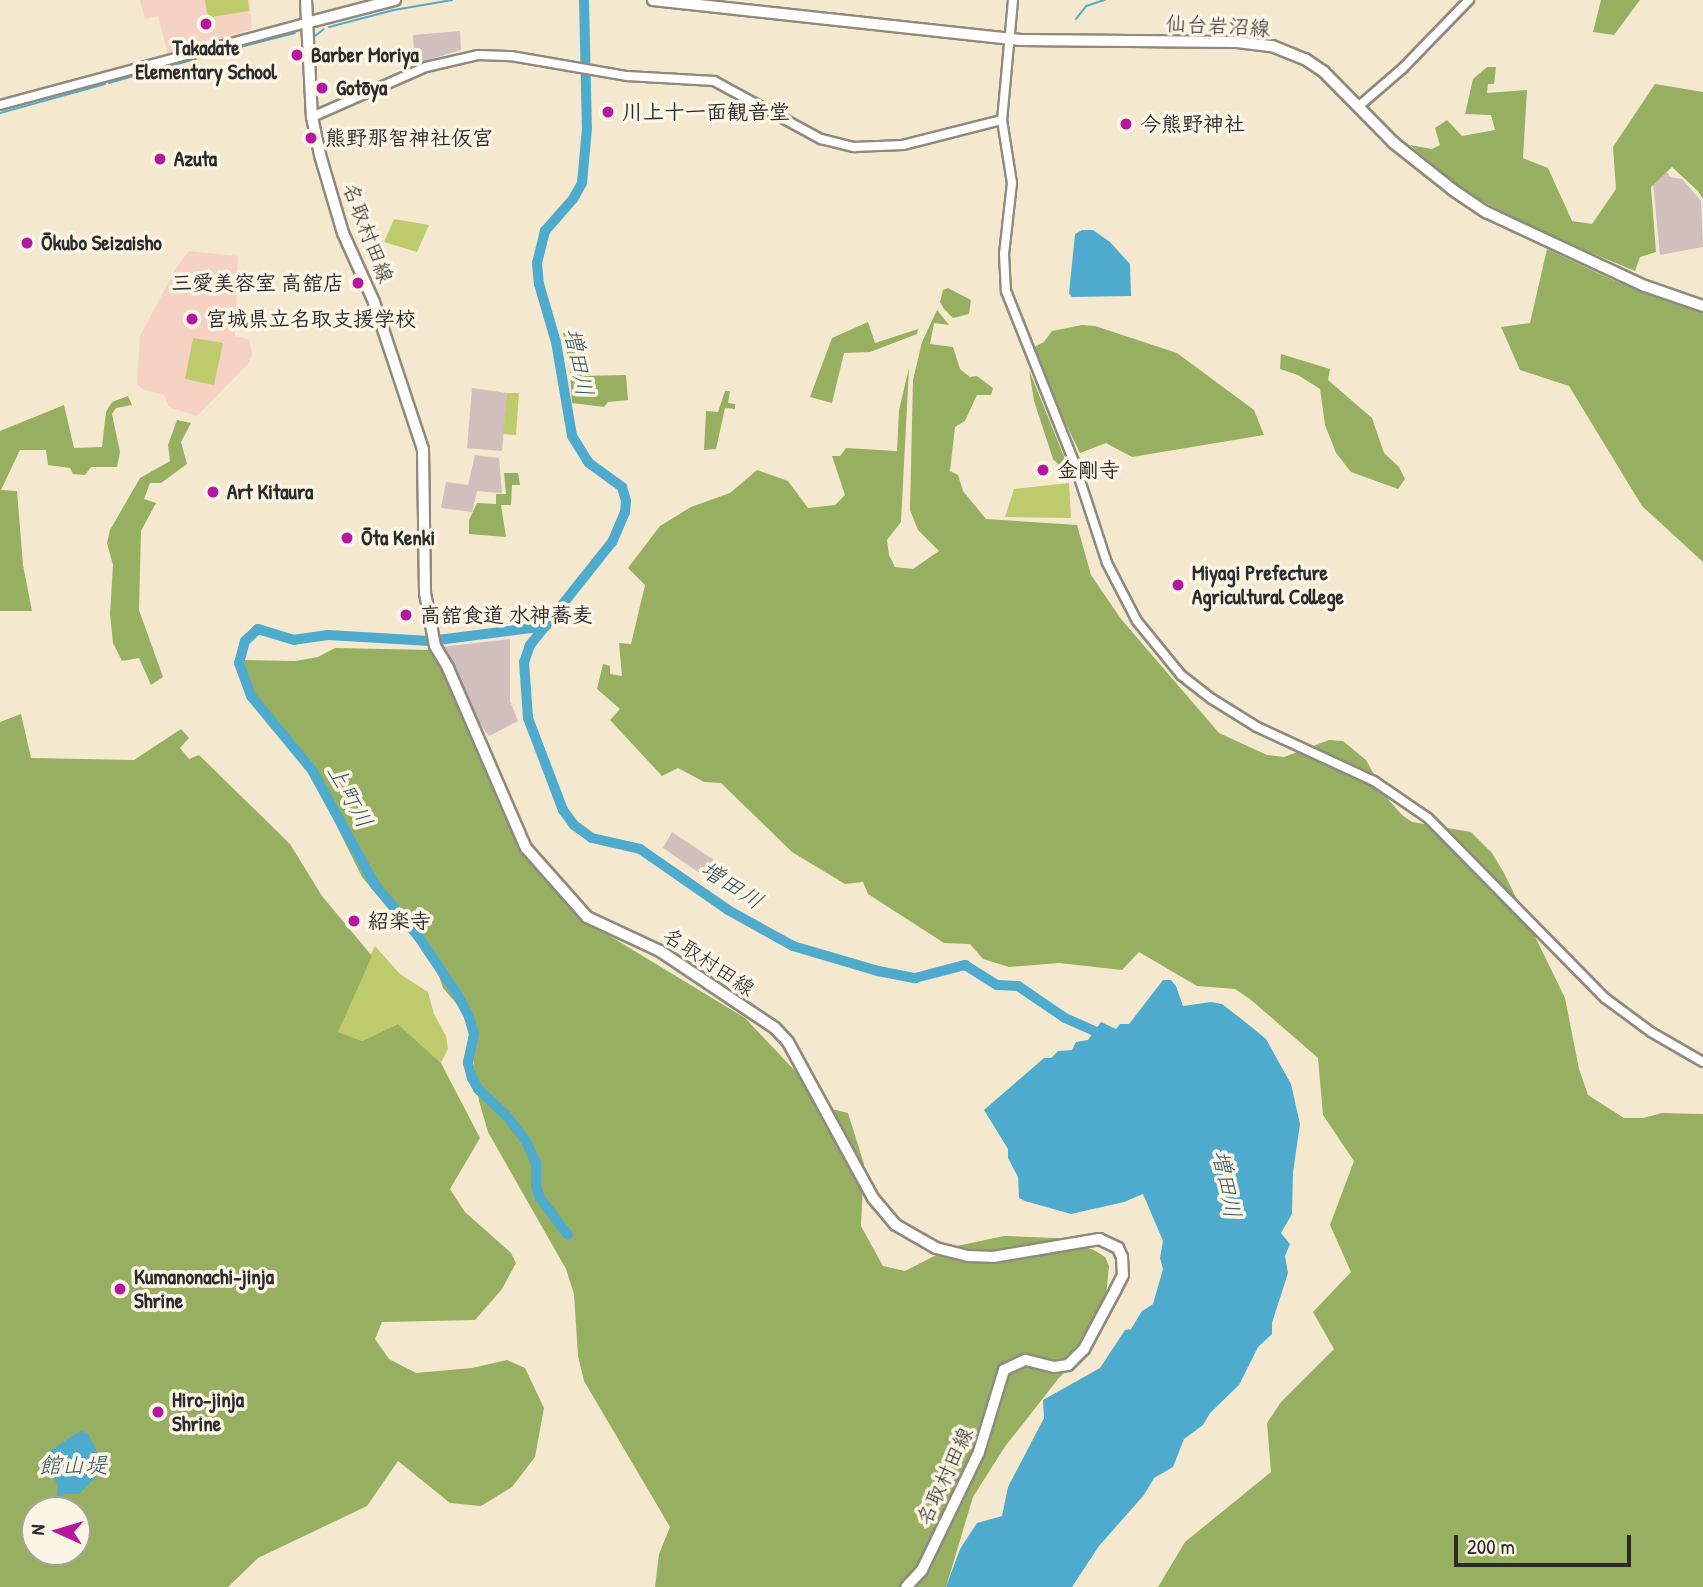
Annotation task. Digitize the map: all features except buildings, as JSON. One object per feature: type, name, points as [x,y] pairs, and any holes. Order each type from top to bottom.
[{"type":"main road","points":[[306,0],[306,23],[395,0]]},
{"type":"main road","name":"仙台岩沼線","points":[[653,0],[1009,39],[1088,43],[1237,42],[1272,46],[1312,63],[1415,161],[1496,218],[1645,286],[1703,306]]},
{"type":"main road","name":"名取村田線","points":[[306,23],[312,117],[333,204],[373,302],[423,449],[425,593],[433,639],[526,848],[587,917],[660,951],[775,1028],[788,1042],[873,1198],[896,1225],[936,1248],[968,1256],[993,1257],[1099,1239],[1118,1248],[1124,1265],[1123,1275],[1084,1349],[1068,1365],[1054,1367],[1025,1360],[1004,1370],[979,1452],[922,1570],[906,1587]]},
{"type":"street","points":[[1013,0],[1002,120],[1012,183],[1004,254],[1008,302],[1074,462],[1107,563],[1127,605],[1147,636],[1181,675],[1234,714],[1374,781],[1414,807],[1448,835],[1605,998],[1651,1032],[1703,1062]]},
{"type":"street","points":[[1359,106],[1403,68],[1469,0]]},
{"type":"street","points":[[0,105],[306,23]]},
{"type":"street","points":[[312,117],[426,67],[464,57],[511,56],[594,71],[714,81],[821,139],[854,146],[903,145],[1002,120]]},
{"type":"shaded area","name":"Takadate Elementary School","points":[[140,0],[250,0],[252,29],[168,54],[158,16],[145,19]]},
{"type":"shaded area","points":[[460,31],[461,50],[415,64],[413,35]]},
{"type":"shaded area","points":[[1652,173],[1668,173],[1670,177],[1682,179],[1701,201],[1703,247],[1660,255]]},
{"type":"shaded area","name":"宮城県立名取支援学校","points":[[189,251],[238,256],[235,336],[249,339],[252,355],[247,365],[197,416],[169,407],[164,395],[142,389],[137,384],[140,336],[176,268]]},
{"type":"shaded area","points":[[472,388],[507,393],[502,451],[467,448]]},
{"type":"shaded area","points":[[475,455],[499,458],[502,493],[477,491],[472,512],[441,508],[446,482],[468,485]]},
{"type":"shaded area","points":[[510,639],[510,701],[518,721],[489,736],[471,712],[441,647]]},
{"type":"shaded area","points":[[672,832],[717,862],[698,872],[663,848]]},
{"type":"green space","points":[[205,0],[248,0],[249,11],[212,17],[207,13]]},
{"type":"green space","points":[[1601,0],[1640,0],[1614,35],[1593,32]]},
{"type":"green space","points":[[1487,67],[1496,67],[1494,84],[1488,84],[1487,93],[1527,90],[1523,158],[1548,168],[1572,221],[1592,224],[1616,189],[1613,147],[1655,84],[1703,92],[1703,199],[1672,167],[1651,187],[1656,252],[1640,257],[1635,271],[1527,226],[1458,187],[1410,145],[1432,149],[1440,145],[1435,128],[1447,120],[1462,136],[1495,130],[1491,115],[1465,114],[1473,79]]},
{"type":"green space","points":[[394,219],[429,225],[417,252],[384,242]]},
{"type":"green space","points":[[1547,249],[1613,280],[1703,311],[1703,562],[1642,506],[1569,386],[1520,370],[1501,327],[1530,323]]},
{"type":"green space","points":[[948,288],[971,300],[969,314],[953,318],[944,309],[940,302],[943,290]]},
{"type":"green space","points":[[937,310],[949,325],[934,323],[930,344],[953,347],[960,369],[970,377],[977,376],[993,388],[991,395],[977,395],[965,421],[955,427],[950,471],[958,475],[963,491],[986,519],[1077,525],[1091,575],[1121,619],[1219,733],[1267,755],[1284,757],[1329,740],[1343,741],[1366,760],[1387,798],[1402,815],[1412,822],[1471,832],[1492,853],[1504,873],[1565,998],[1579,1069],[1588,1095],[1624,1118],[1643,1118],[1662,1113],[1703,1114],[1703,1587],[1158,1587],[1185,1542],[1271,1472],[1267,1423],[1281,1402],[1334,1349],[1313,1312],[1351,1272],[1330,1225],[1354,1161],[1323,1115],[1318,1058],[1235,989],[1197,986],[1139,952],[1122,970],[1059,963],[1009,967],[983,959],[970,944],[944,943],[868,894],[863,882],[845,884],[792,852],[721,783],[704,782],[678,768],[662,776],[610,720],[620,709],[597,689],[603,664],[610,666],[610,674],[622,676],[619,643],[631,644],[645,585],[628,568],[660,526],[691,507],[730,493],[757,470],[788,481],[808,508],[835,505],[845,495],[832,456],[840,456],[846,448],[897,451],[899,410],[909,368],[901,522],[887,540],[889,555],[895,567],[913,569],[939,551],[918,530],[910,510],[913,380],[922,342]]},
{"type":"green space","points":[[868,322],[875,343],[918,329],[917,334],[870,352],[844,353],[832,403],[810,397],[832,338]]},
{"type":"green space","points":[[1082,325],[1095,326],[1177,353],[1254,410],[1264,435],[1132,457],[1106,443],[1080,453],[1030,349],[1044,342],[1052,331]]},
{"type":"green space","points":[[572,331],[582,376],[626,375],[628,400],[608,402],[604,407],[572,403],[570,368],[563,333]]},
{"type":"green space","points":[[193,338],[223,343],[214,385],[185,379]]},
{"type":"green space","points":[[1281,354],[1330,369],[1328,380],[1372,418],[1384,453],[1399,467],[1405,479],[1398,489],[1351,472],[1336,453],[1325,425],[1320,389],[1298,375],[1280,369]]},
{"type":"green space","points":[[1029,370],[1073,479],[1053,459],[1034,401]]},
{"type":"green space","points":[[725,391],[730,391],[728,403],[735,404],[735,409],[725,408],[716,449],[704,450],[706,411],[718,412]]},
{"type":"green space","points":[[507,393],[519,393],[516,435],[503,434]]},
{"type":"green space","points":[[128,396],[132,405],[116,408],[112,414],[120,452],[117,467],[91,467],[85,475],[73,474],[70,468],[48,465],[46,450],[20,450],[1,490],[17,491],[23,565],[32,611],[0,611],[0,431],[64,405],[74,448],[102,447],[106,412],[112,402]]},
{"type":"green space","points":[[177,420],[191,423],[181,442],[187,464],[161,483],[150,483],[144,499],[156,503],[141,531],[139,610],[163,677],[151,685],[139,658],[122,661],[113,643],[110,614],[113,565],[107,543],[110,530],[140,478],[170,461],[168,445]]},
{"type":"green space","points":[[504,473],[518,473],[520,485],[512,485],[511,505],[501,505],[506,537],[469,534],[469,520],[477,503],[496,504],[496,494],[506,494]]},
{"type":"green space","points":[[1069,483],[1071,518],[1005,517],[1014,489]]},
{"type":"green space","points":[[335,648],[433,650],[474,731],[519,842],[559,891],[595,927],[745,1018],[799,1075],[816,1105],[848,1113],[864,1164],[861,1226],[883,1266],[905,1271],[952,1247],[1004,1236],[1057,1238],[1094,1250],[1105,1257],[1109,1266],[1106,1296],[1094,1334],[1082,1355],[1058,1379],[1004,1448],[973,1497],[946,1587],[655,1587],[659,1554],[670,1527],[584,1381],[578,1356],[574,1294],[566,1269],[488,1132],[479,1101],[467,1016],[443,988],[435,964],[362,877],[313,778],[247,682],[244,660],[295,661],[318,657]]},
{"type":"green space","points":[[21,714],[31,758],[134,760],[181,729],[189,738],[180,748],[189,759],[199,755],[290,844],[322,896],[372,956],[338,1032],[362,1041],[398,1024],[441,1063],[480,1138],[450,1189],[465,1212],[511,1253],[516,1263],[502,1289],[475,1320],[382,1322],[375,1339],[389,1359],[416,1373],[472,1368],[507,1360],[525,1368],[544,1408],[535,1457],[512,1487],[481,1506],[450,1503],[398,1461],[367,1506],[258,1558],[228,1587],[0,1587],[0,722]]},
{"type":"green space","points":[[375,946],[400,974],[428,992],[434,1014],[446,1036],[448,1049],[441,1063],[398,1024],[362,1041],[337,1032]]},
{"type":"water","points":[[1082,230],[1093,230],[1110,242],[1130,264],[1131,296],[1072,297],[1069,293],[1075,234]]},
{"type":"water","points":[[1163,980],[1171,980],[1176,986],[1183,1006],[1211,1002],[1222,1004],[1249,1025],[1266,1039],[1291,1084],[1300,1124],[1293,1172],[1292,1214],[1281,1233],[1290,1244],[1285,1256],[1288,1273],[1272,1323],[1272,1334],[1258,1347],[1239,1385],[1210,1413],[1203,1425],[1184,1439],[1173,1467],[1154,1478],[1144,1495],[1099,1546],[1072,1587],[946,1587],[960,1549],[977,1523],[1002,1516],[1008,1487],[1044,1418],[1043,1400],[1100,1368],[1125,1330],[1131,1329],[1142,1311],[1153,1304],[1163,1269],[1160,1258],[1163,1241],[1143,1194],[1124,1202],[1071,1214],[1019,1198],[1018,1177],[1008,1158],[1008,1149],[984,1110],[1044,1058],[1051,1058],[1058,1051],[1072,1050],[1076,1042],[1088,1040],[1101,1022],[1116,1029],[1120,1024],[1129,1024]]},
{"type":"water","name":"館山堤","points":[[80,1431],[88,1433],[105,1468],[79,1494],[57,1496],[58,1487],[44,1455]]},
{"type":"waterway","points":[[329,27],[394,10],[452,0]]},
{"type":"waterway","name":"増田川","points":[[584,0],[587,128],[582,183],[573,199],[545,231],[537,263],[539,284],[556,342],[572,436],[589,463],[622,487],[626,501],[625,512],[612,542],[530,645],[524,662],[528,718],[563,810],[574,825],[592,838],[640,849],[728,910],[793,946],[878,971],[915,978],[965,965],[997,985],[1018,986],[1065,1018],[1108,1037]]},
{"type":"waterway","points":[[1076,19],[1086,6],[1105,0]]},
{"type":"waterway","points":[[315,36],[324,29]]},
{"type":"waterway","points":[[225,51],[295,33]]},
{"type":"waterway","points":[[142,74],[220,52]]},
{"type":"waterway","points":[[109,83],[137,75]]},
{"type":"waterway","points":[[0,113],[105,84]]},
{"type":"waterway","name":"上町川","points":[[546,626],[430,641],[328,635],[294,640],[258,629],[245,641],[239,663],[251,696],[312,770],[375,885],[418,936],[457,994],[474,1034],[468,1063],[472,1078],[478,1089],[505,1114],[526,1141],[536,1163],[536,1186],[540,1198],[568,1235]]},
{"type":"place","name":"Takadate Elementary School","points":[[206,24]]},
{"type":"place","name":"Barber Moriya","points":[[297,55]]},
{"type":"place","name":"Gotōya","points":[[322,88]]},
{"type":"place","name":"川上十一面観音堂","points":[[608,112]]},
{"type":"place","name":"今熊野神社","points":[[1126,124]]},
{"type":"place","name":"熊野那智神社仮宮","points":[[311,138]]},
{"type":"place","name":"Azuta","points":[[160,159]]},
{"type":"place","name":"Ōkubo Seizaisho","points":[[27,243]]},
{"type":"place","name":"三愛美容室 高舘店","points":[[358,283]]},
{"type":"place","name":"宮城県立名取支援学校","points":[[192,319]]},
{"type":"place","name":"金剛寺","points":[[1043,470]]},
{"type":"place","name":"Art Kitaura","points":[[213,492]]},
{"type":"place","name":"Ōta Kenki","points":[[347,538]]},
{"type":"place","name":"Miyagi Prefecture Agricultural College","points":[[1178,585]]},
{"type":"place","name":"高舘食道 水神蕎麦","points":[[406,615]]},
{"type":"place","name":"紹楽寺","points":[[354,921]]},
{"type":"place","name":"Kumanonachi-jinja Shrine","points":[[120,1289]]},
{"type":"place","name":"Hiro-jinja Shrine","points":[[158,1412]]}]
